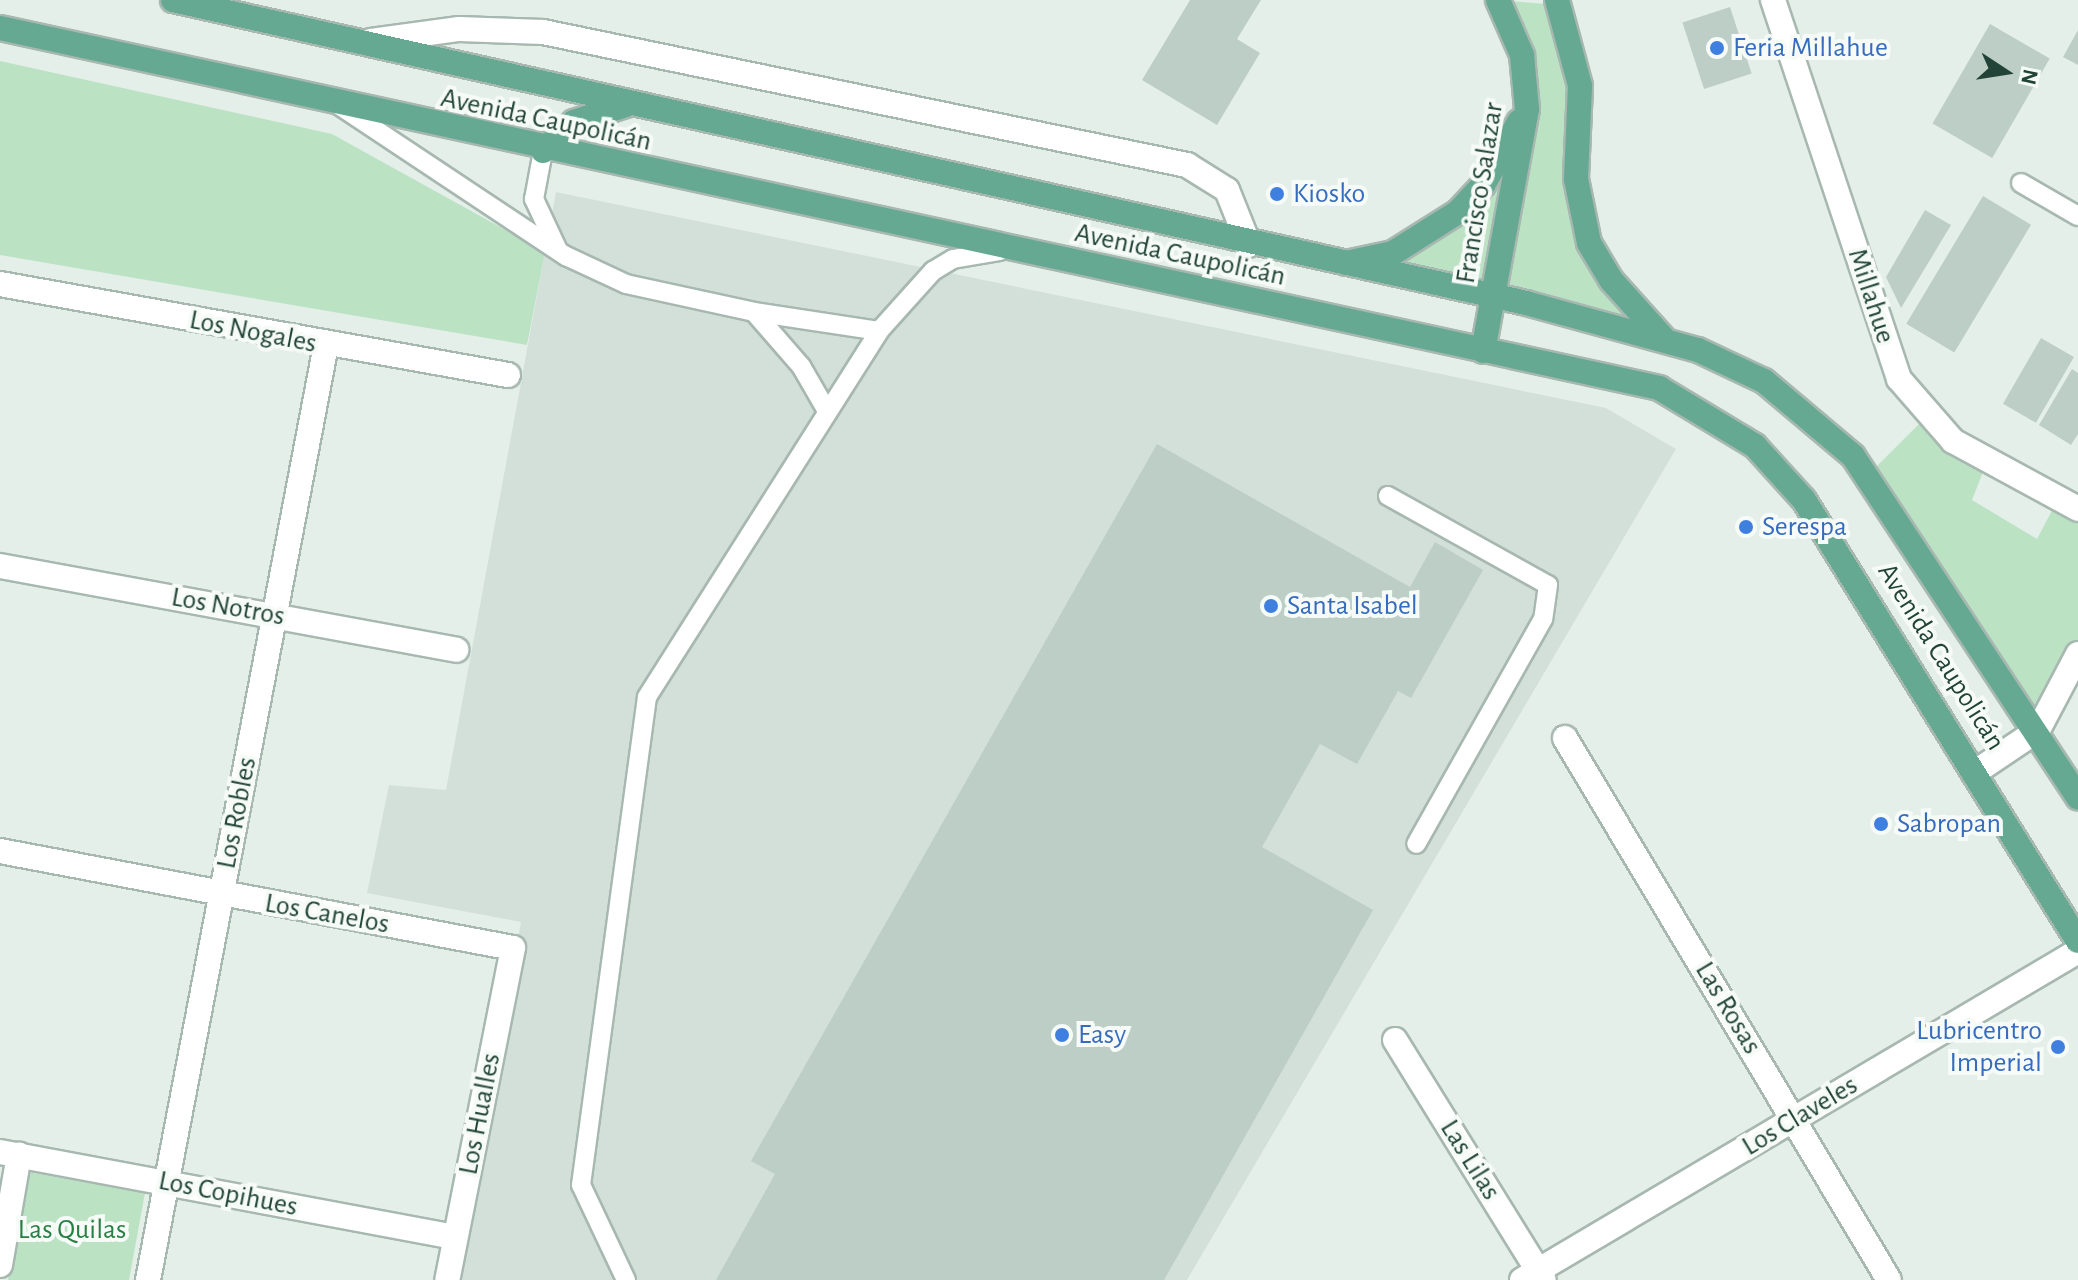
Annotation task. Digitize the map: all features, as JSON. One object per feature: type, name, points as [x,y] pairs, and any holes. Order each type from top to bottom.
[{"type":"main road","name":"Avenida Caupolicán","points":[[173,0],[371,41],[1663,338],[1764,381],[1853,456],[2038,730],[2078,797]]},
{"type":"main road","name":"Francisco Salazar","points":[[1483,351],[1527,109],[1522,55],[1498,0]]},
{"type":"main road","points":[[1557,0],[1580,86],[1576,179],[1589,243],[1611,280],[1663,338]]},
{"type":"main road","points":[[0,15],[61,41]]},
{"type":"main road","name":"Avenida Caupolicán","points":[[0,28],[543,151],[1659,388],[1755,446],[1804,500],[1977,771],[2078,941]]},
{"type":"main road","points":[[543,151],[595,111],[641,104]]},
{"type":"main road","points":[[1337,265],[1393,253],[1458,212],[1483,185],[1527,109]]},
{"type":"street","name":"Millahue","points":[[1773,0],[1899,379],[1953,441],[2078,509]]},
{"type":"street","name":"Avenida Caupolicán","points":[[371,41],[459,29],[543,32],[1187,165],[1227,190],[1249,245]]},
{"type":"street","name":"Los Nogales","points":[[0,284],[326,345],[508,375]]},
{"type":"street","name":"Los Robles","points":[[148,1280],[326,345]]},
{"type":"street","name":"Los Notros","points":[[0,566],[456,650]]},
{"type":"street","points":[[1977,771],[2038,730],[2078,654]]},
{"type":"street","name":"Las Rosas","points":[[1565,738],[1889,1280]]},
{"type":"street","name":"Los Canelos","points":[[0,851],[513,948]]},
{"type":"street","name":"Los Hualles","points":[[447,1280],[513,948]]},
{"type":"street","name":"Los Claveles","points":[[1535,1277],[2078,951]]},
{"type":"street","name":"Las Lilas","points":[[1395,1040],[1535,1277]]},
{"type":"street","points":[[0,1265],[10,1154]]},
{"type":"street","name":"Los Copihues","points":[[10,1154],[455,1237]]},
{"type":"lane","points":[[337,104],[566,256],[626,284],[754,312],[879,331]]},
{"type":"lane","points":[[543,151],[534,187],[538,219],[566,256]]},
{"type":"lane","points":[[2021,183],[2078,216]]},
{"type":"lane","points":[[626,1280],[581,1185],[647,697],[879,331],[933,271],[953,259],[1023,252]]},
{"type":"lane","points":[[754,312],[801,366],[827,411]]},
{"type":"lane","points":[[1388,496],[1548,585],[1543,619],[1416,844]]},
{"type":"shaded area","points":[[556,192],[1606,408],[1676,449],[1187,1280],[456,1280],[521,922],[367,893],[389,785],[446,790]]},
{"type":"green space","points":[[1498,0],[1559,5],[1584,224],[1663,338],[1337,265],[1458,212],[1527,109]]},
{"type":"green space","points":[[0,61],[332,134],[545,252],[527,345],[0,255]]},
{"type":"green space","points":[[1926,417],[1987,462],[1972,500],[2037,539],[2058,499],[2078,509],[2078,654],[2038,730],[1868,475]]},
{"type":"green space","name":"Las Quilas","points":[[28,1172],[145,1193],[129,1280],[8,1280]]},
{"type":"building","points":[[1190,0],[1261,0],[1237,39],[1260,53],[1217,125],[1142,80]]},
{"type":"building","name":"Feria Millahue","points":[[1730,7],[1752,74],[1704,89],[1682,22]]},
{"type":"building","points":[[1990,24],[2050,58],[1992,158],[1932,124]]},
{"type":"building","points":[[2078,30],[2078,65],[2063,57]]},
{"type":"building","points":[[1983,196],[2031,225],[1954,353],[1906,324]]},
{"type":"building","points":[[1925,210],[1951,225],[1901,308],[1886,277]]},
{"type":"building","points":[[2041,338],[2074,357],[2036,423],[2003,404]]},
{"type":"building","points":[[2072,369],[2078,373],[2078,434],[2071,445],[2039,425]]},
{"type":"building","name":"Easy","points":[[1157,444],[1410,587],[1435,542],[1483,570],[1411,698],[1398,691],[1357,764],[1320,744],[1262,847],[1373,910],[1164,1280],[716,1280],[775,1174],[751,1161]]},
{"type":"place","name":"Feria Millahue","points":[[1717,48]]},
{"type":"place","name":"Kiosko","points":[[1277,194]]},
{"type":"place","name":"Serespa","points":[[1746,527]]},
{"type":"place","name":"Santa Isabel","points":[[1271,606]]},
{"type":"place","name":"Sabropan","points":[[1881,824]]},
{"type":"place","name":"Easy","points":[[1062,1035]]},
{"type":"place","name":"Lubricentro Imperial","points":[[2058,1047]]}]
